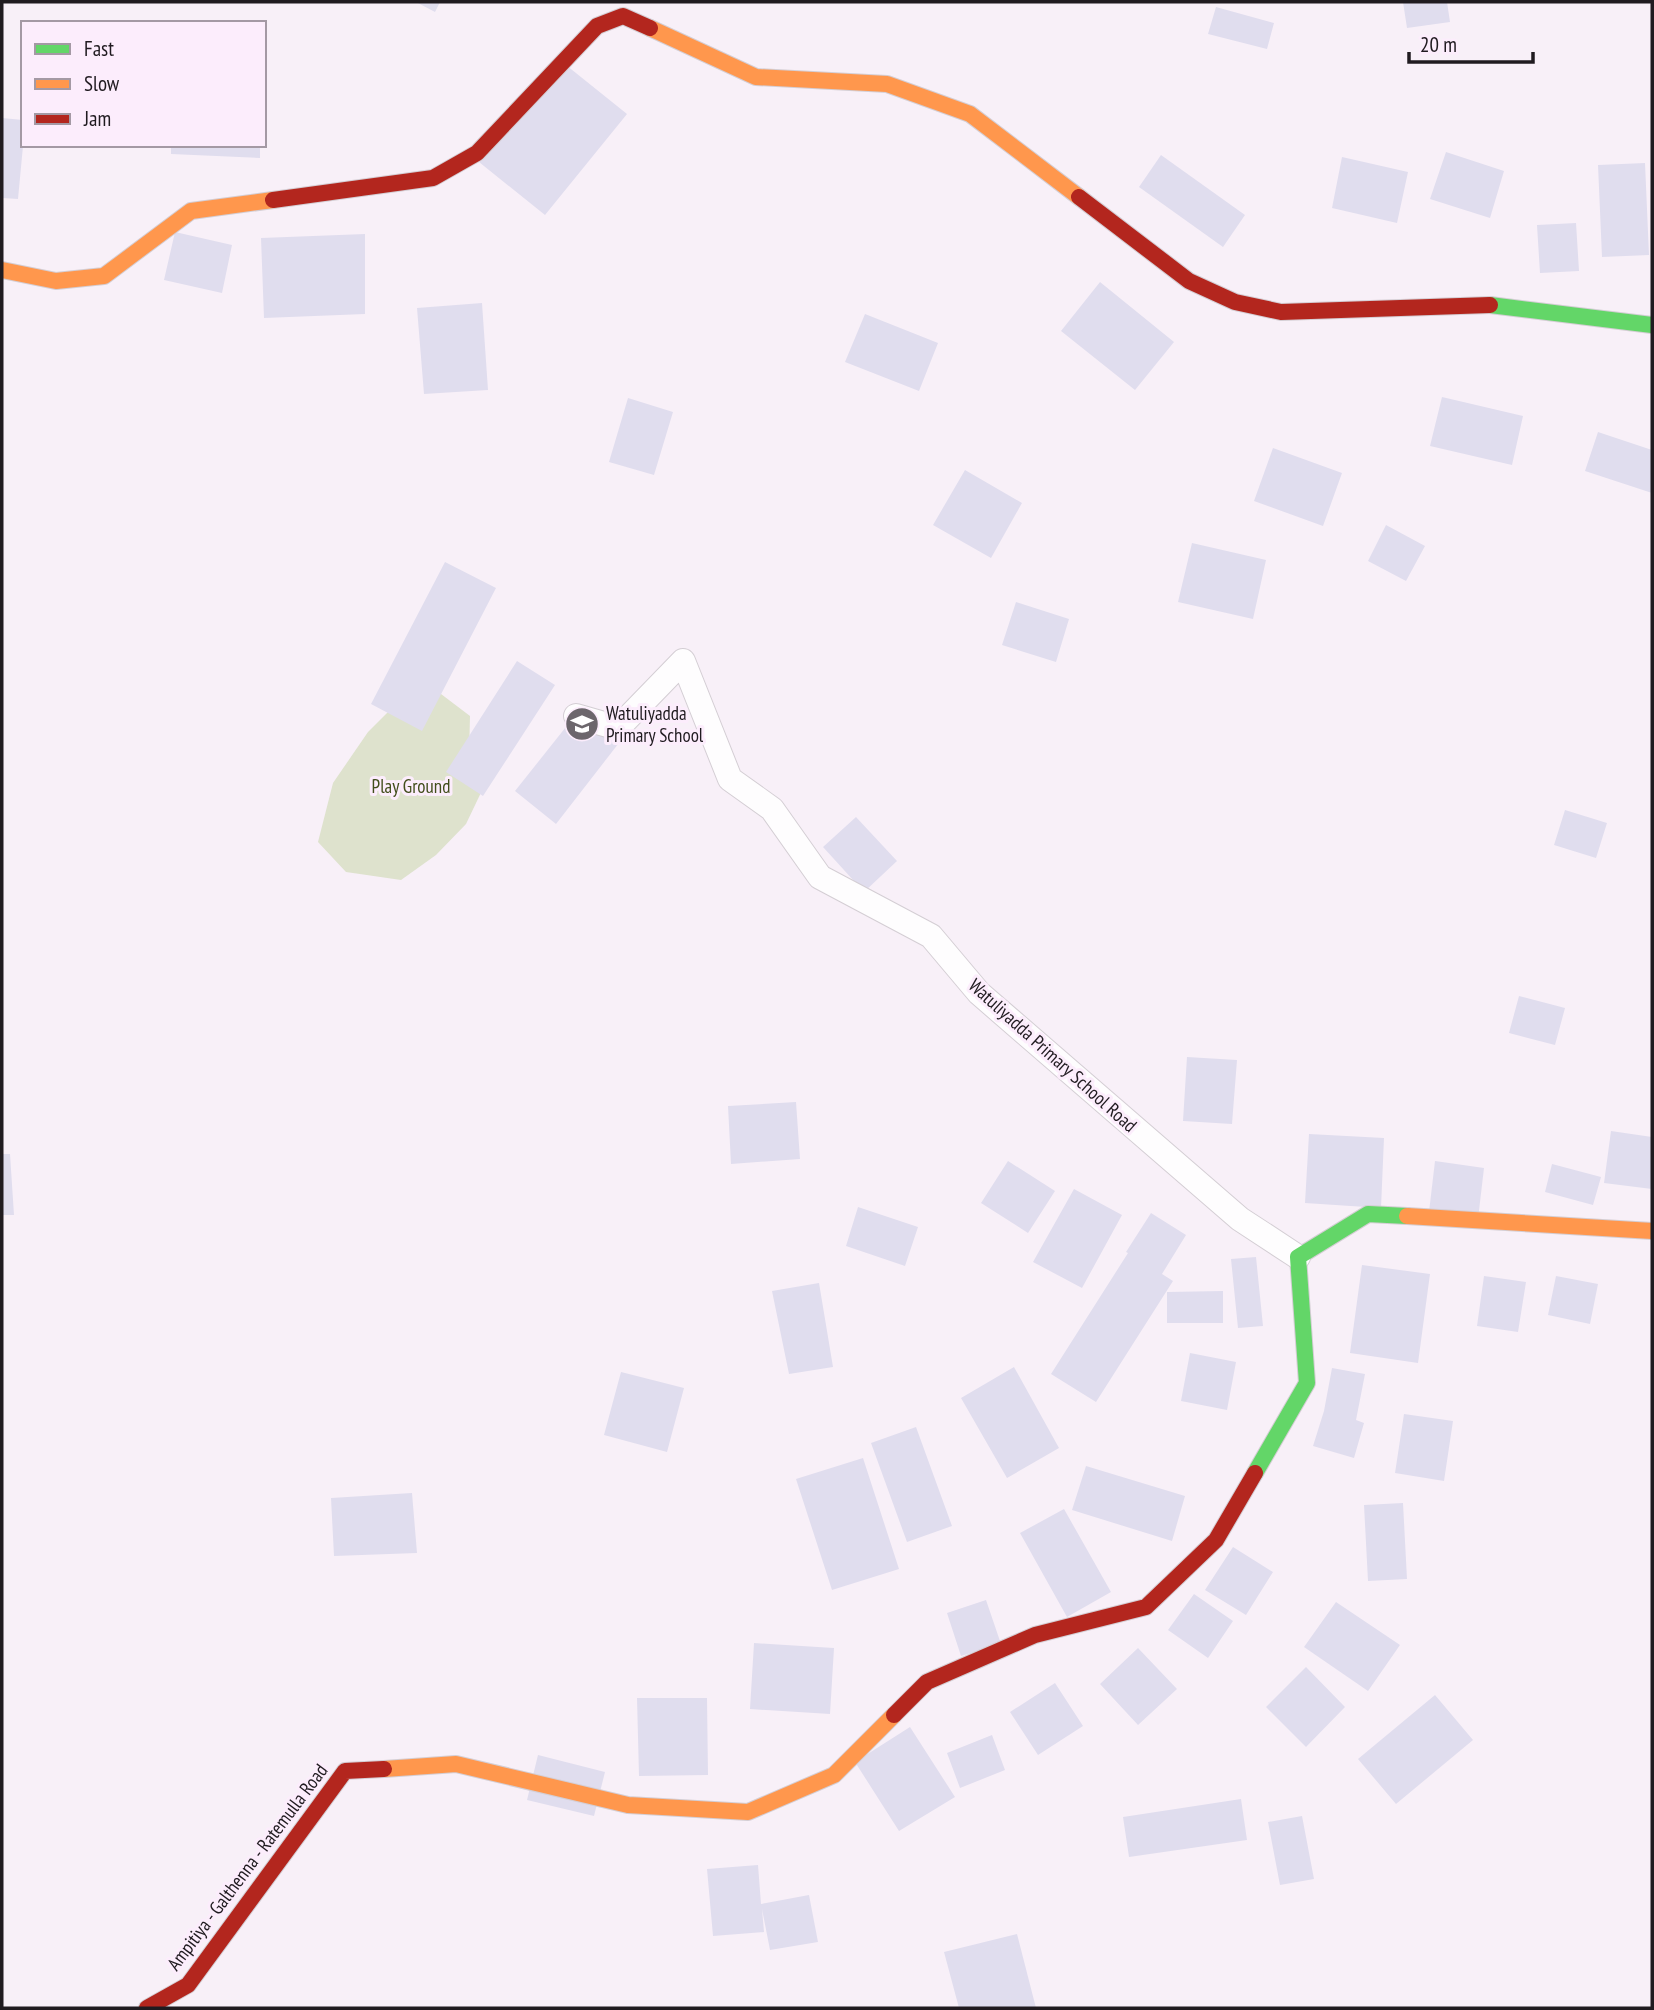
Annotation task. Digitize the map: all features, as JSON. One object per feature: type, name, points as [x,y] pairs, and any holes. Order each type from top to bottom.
[{"type":"street","points":[[2,270],[56,281],[104,276],[191,211],[433,178],[477,153],[597,26],[624,16],[755,77],[887,84],[970,114],[1189,281],[1235,302],[1281,312],[1484,304],[1652,325]]},
{"type":"street","points":[[1298,1257],[1368,1214],[1652,1231]]},
{"type":"street","name":"Ampitiya - Galthenna - Ratemulla Road","points":[[147,2008],[188,1985],[345,1771],[456,1763],[628,1805],[748,1812],[834,1775],[927,1682],[1035,1635],[1146,1607],[1216,1540],[1307,1383],[1298,1257]]},
{"type":"lane","name":"Watuliyadda Primary School Road","points":[[576,716],[618,727],[684,661],[730,779],[772,809],[820,877],[931,936],[979,993],[1240,1219],[1298,1257]]},
{"type":"green space","name":"Play Ground","points":[[441,694],[470,716],[469,756],[487,780],[466,824],[436,855],[401,880],[346,872],[318,842],[333,783],[368,732],[401,699]]},
{"type":"building","points":[[416,2],[440,2],[435,12]]},
{"type":"building","points":[[1403,2],[1447,2],[1450,22],[1407,28]]},
{"type":"building","points":[[1216,7],[1274,23],[1267,49],[1208,34]]},
{"type":"building","points":[[561,61],[627,114],[545,215],[479,162]]},
{"type":"building","points":[[2,118],[21,120],[23,147],[18,199],[2,198]]},
{"type":"building","points":[[171,147],[260,147],[260,158],[171,154]]},
{"type":"building","points":[[1446,152],[1504,171],[1490,218],[1430,199]]},
{"type":"building","points":[[1161,155],[1245,215],[1223,247],[1139,187]]},
{"type":"building","points":[[1342,157],[1408,172],[1397,223],[1332,208]]},
{"type":"building","points":[[1645,163],[1649,255],[1602,257],[1598,165]]},
{"type":"building","points":[[1576,223],[1579,271],[1540,273],[1537,225]]},
{"type":"building","points":[[175,232],[232,245],[222,293],[164,280]]},
{"type":"building","points":[[365,234],[365,314],[264,318],[261,238]]},
{"type":"building","points":[[1100,282],[1174,342],[1135,390],[1061,331]]},
{"type":"building","points":[[482,303],[488,390],[424,394],[417,308]]},
{"type":"building","points":[[865,314],[938,343],[919,391],[845,362]]},
{"type":"building","points":[[1442,397],[1523,416],[1512,465],[1430,446]]},
{"type":"building","points":[[628,398],[673,412],[654,475],[609,462]]},
{"type":"building","points":[[1598,432],[1652,450],[1652,493],[1585,471]]},
{"type":"building","points":[[1273,448],[1342,473],[1323,526],[1254,501]]},
{"type":"building","points":[[965,470],[1022,503],[991,558],[933,525]]},
{"type":"building","points":[[1386,525],[1425,546],[1406,581],[1368,561]]},
{"type":"building","points":[[1192,543],[1266,560],[1253,619],[1178,602]]},
{"type":"building","points":[[445,562],[496,588],[422,731],[371,704]]},
{"type":"building","points":[[1016,602],[1069,619],[1056,662],[1002,645]]},
{"type":"building","points":[[517,661],[555,685],[483,796],[446,772]]},
{"type":"building","points":[[581,708],[622,739],[556,824],[515,791]]},
{"type":"building","points":[[1565,810],[1607,823],[1596,858],[1554,845]]},
{"type":"building","points":[[856,817],[897,861],[864,892],[823,847]]},
{"type":"building","points":[[1519,996],[1565,1008],[1555,1045],[1509,1033]]},
{"type":"building","points":[[1187,1057],[1237,1060],[1232,1124],[1183,1121]]},
{"type":"building","points":[[796,1102],[800,1159],[731,1164],[728,1106]]},
{"type":"building","points":[[1611,1131],[1652,1137],[1652,1189],[1604,1183]]},
{"type":"building","points":[[1309,1134],[1384,1138],[1381,1208],[1305,1203]]},
{"type":"building","points":[[2,1154],[10,1154],[14,1215],[2,1215]]},
{"type":"building","points":[[1008,1161],[1055,1191],[1028,1233],[981,1203]]},
{"type":"building","points":[[1435,1161],[1484,1168],[1478,1219],[1429,1212]]},
{"type":"building","points":[[1552,1164],[1601,1177],[1593,1205],[1545,1192]]},
{"type":"building","points":[[1074,1189],[1122,1215],[1082,1288],[1033,1262]]},
{"type":"building","points":[[858,1207],[918,1227],[905,1266],[846,1246]]},
{"type":"building","points":[[1151,1213],[1186,1235],[1162,1274],[1173,1281],[1096,1402],[1051,1374]]},
{"type":"building","points":[[1256,1257],[1263,1326],[1238,1328],[1231,1259]]},
{"type":"building","points":[[1362,1265],[1430,1274],[1418,1363],[1350,1353]]},
{"type":"building","points":[[1484,1276],[1526,1282],[1518,1332],[1477,1326]]},
{"type":"building","points":[[1556,1276],[1598,1284],[1590,1324],[1548,1315]]},
{"type":"building","points":[[819,1283],[833,1367],[789,1374],[772,1291]]},
{"type":"building","points":[[1223,1291],[1223,1323],[1167,1323],[1167,1292]]},
{"type":"building","points":[[1190,1353],[1236,1362],[1227,1410],[1181,1401]]},
{"type":"building","points":[[1014,1367],[1059,1448],[1007,1478],[961,1398]]},
{"type":"building","points":[[1332,1368],[1365,1374],[1356,1420],[1364,1423],[1354,1458],[1313,1446],[1324,1411]]},
{"type":"building","points":[[621,1372],[684,1388],[667,1452],[604,1435]]},
{"type":"building","points":[[1404,1414],[1453,1421],[1444,1481],[1395,1473]]},
{"type":"building","points":[[916,1427],[952,1526],[907,1542],[871,1443]]},
{"type":"building","points":[[863,1458],[899,1569],[832,1590],[796,1479]]},
{"type":"building","points":[[1086,1466],[1185,1496],[1172,1541],[1072,1510]]},
{"type":"building","points":[[412,1493],[417,1553],[334,1556],[331,1498]]},
{"type":"building","points":[[1403,1503],[1407,1579],[1368,1581],[1364,1505]]},
{"type":"building","points":[[1064,1509],[1111,1592],[1067,1617],[1020,1533]]},
{"type":"building","points":[[1233,1547],[1273,1572],[1246,1615],[1205,1590]]},
{"type":"building","points":[[1194,1594],[1233,1621],[1208,1658],[1168,1630]]},
{"type":"building","points":[[986,1600],[1001,1644],[961,1656],[947,1613]]},
{"type":"building","points":[[1336,1602],[1400,1645],[1368,1691],[1304,1647]]},
{"type":"building","points":[[754,1643],[834,1648],[830,1714],[750,1709]]},
{"type":"building","points":[[1138,1648],[1177,1689],[1138,1725],[1100,1684]]},
{"type":"building","points":[[1306,1667],[1345,1707],[1306,1747],[1266,1707]]},
{"type":"building","points":[[1055,1683],[1083,1726],[1038,1755],[1010,1712]]},
{"type":"building","points":[[1435,1695],[1473,1740],[1396,1804],[1358,1759]]},
{"type":"building","points":[[637,1698],[707,1698],[708,1775],[639,1776]]},
{"type":"building","points":[[910,1727],[955,1797],[899,1831],[855,1762]]},
{"type":"building","points":[[992,1735],[1005,1770],[960,1788],[947,1753]]},
{"type":"building","points":[[538,1755],[605,1772],[594,1816],[527,1800]]},
{"type":"building","points":[[1241,1799],[1247,1840],[1129,1857],[1123,1817]]},
{"type":"building","points":[[1302,1816],[1314,1879],[1280,1885],[1268,1822]]},
{"type":"building","points":[[758,1865],[761,1904],[809,1895],[818,1942],[770,1950],[762,1909],[764,1932],[713,1936],[707,1869]]},
{"type":"building","points":[[1017,1934],[1036,2008],[959,2008],[944,1952]]},
{"type":"traffic: fast","points":[[1490,305],[1652,325]]},
{"type":"traffic: fast","points":[[1255,1473],[1307,1383],[1298,1257],[1368,1214],[1407,1216]]},
{"type":"traffic: slow","points":[[650,28],[756,77],[887,84],[970,114],[1079,197]]},
{"type":"traffic: slow","points":[[2,270],[56,281],[104,276],[191,211],[273,200]]},
{"type":"traffic: slow","points":[[1407,1216],[1652,1231]]},
{"type":"traffic: slow","points":[[384,1769],[456,1764],[628,1805],[748,1812],[834,1775],[894,1715]]},
{"type":"traffic: jam","points":[[273,200],[433,178],[477,153],[597,26],[623,16],[650,28]]},
{"type":"traffic: jam","points":[[1079,197],[1189,281],[1235,302],[1281,312],[1490,305]]},
{"type":"traffic: jam","points":[[894,1715],[927,1682],[1035,1635],[1146,1607],[1216,1540],[1255,1473]]},
{"type":"traffic: jam","points":[[147,2008],[188,1985],[345,1771],[384,1769]]},
{"type":"place","name":"Watuliyadda Primary School","points":[[582,724]]}]
